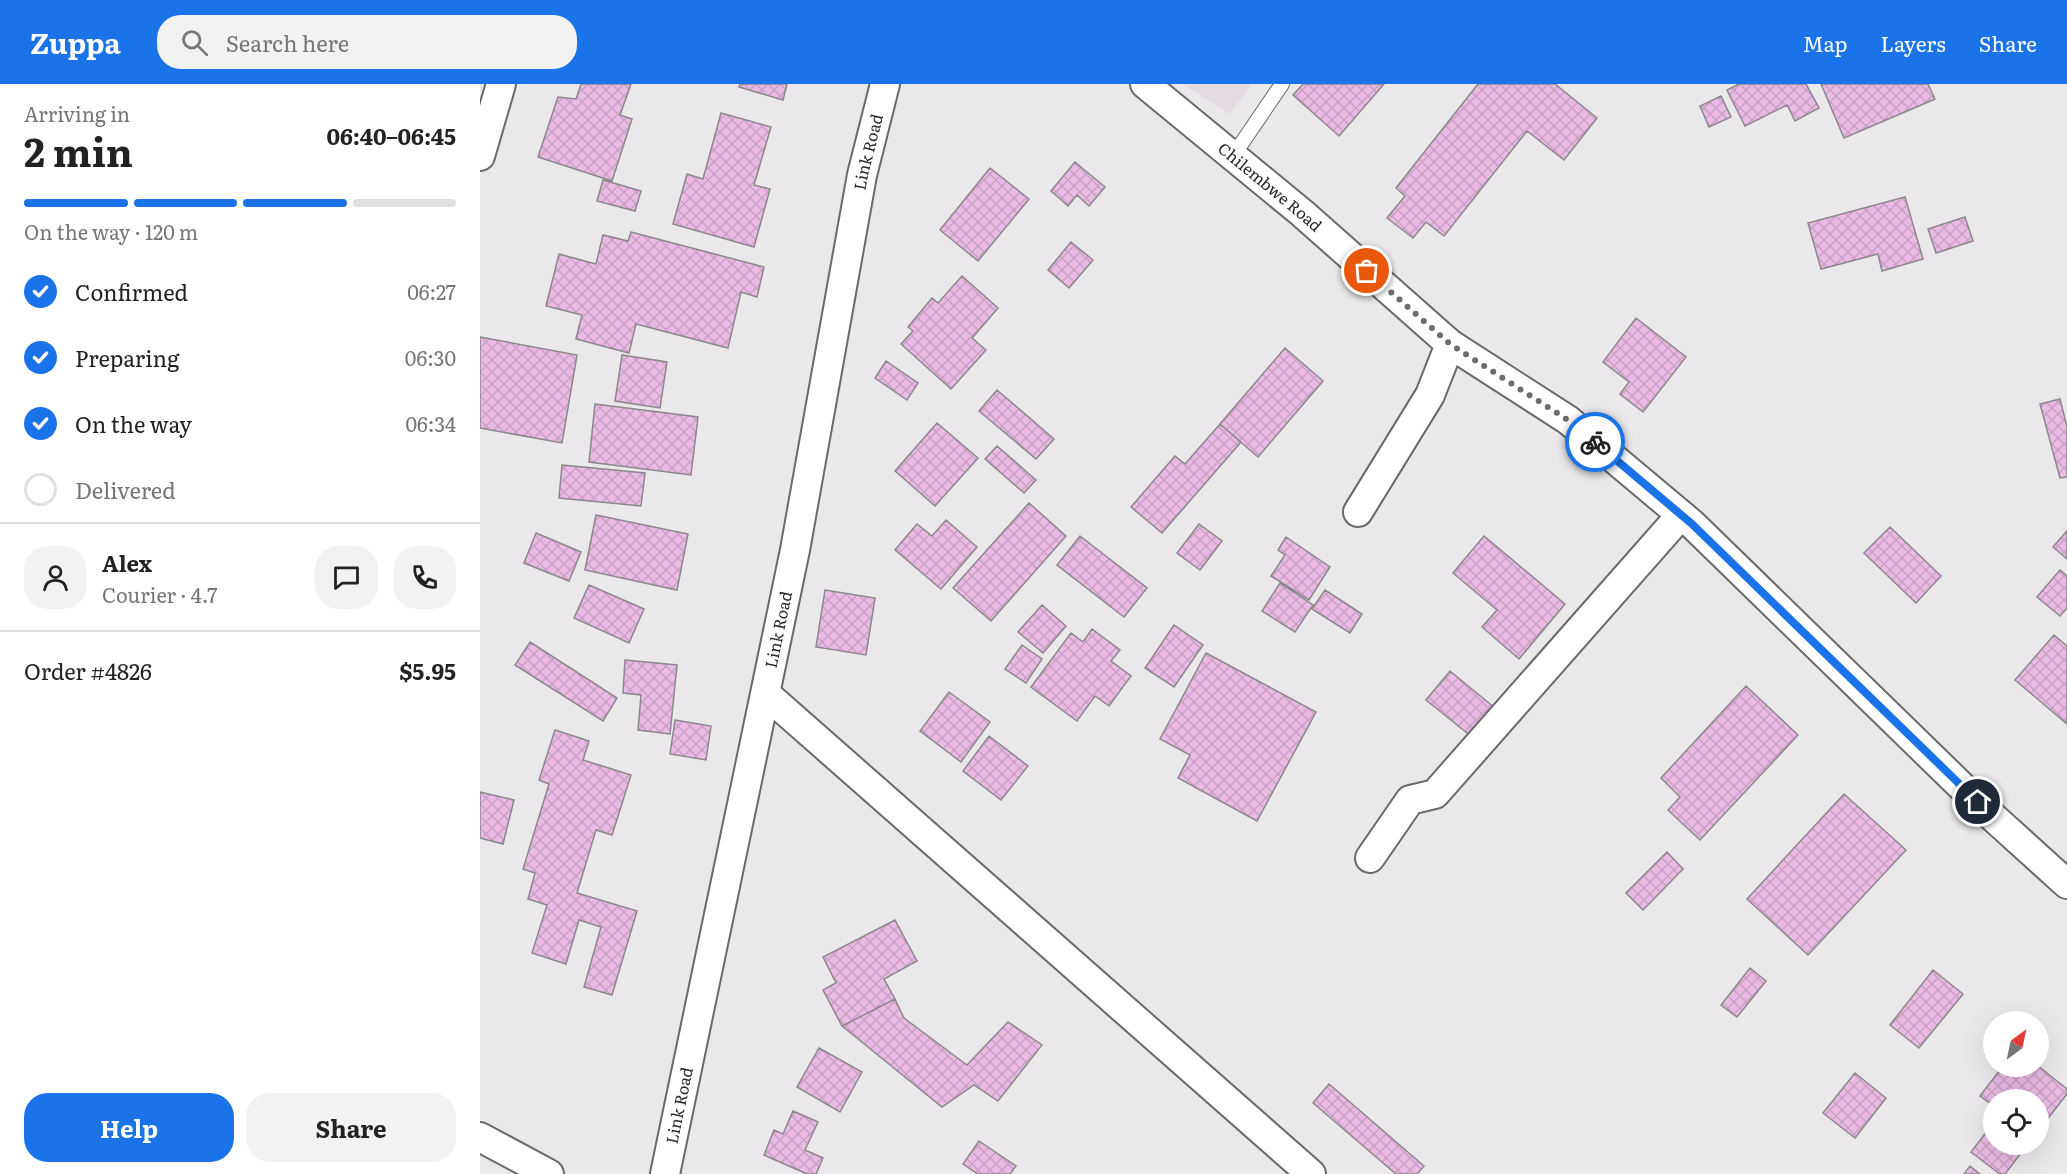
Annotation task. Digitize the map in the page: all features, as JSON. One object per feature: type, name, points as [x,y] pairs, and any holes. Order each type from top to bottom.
[{"type":"street","points":[[480,156],[501,84]]},
{"type":"street","name":"Link Road","points":[[665,1174],[795,550],[862,175],[885,84]]},
{"type":"street","name":"Chilembwe Road","points":[[1145,84],[1302,213],[1450,344],[1568,420],[1681,515],[1994,818],[2067,884]]},
{"type":"street","points":[[1358,512],[1430,395],[1450,344]]},
{"type":"street","points":[[1371,858],[1410,800],[1435,794],[1681,515]]},
{"type":"street","points":[[766,694],[1311,1174]]},
{"type":"street","points":[[480,1137],[549,1174]]},
{"type":"lane","points":[[1233,156],[1282,84]]},
{"type":"shaded area","points":[[1182,84],[1252,84],[1230,114]]},
{"type":"building","points":[[581,84],[631,84],[620,115],[632,119],[612,181],[538,157],[558,97],[576,99]]},
{"type":"building","points":[[740,84],[787,84],[783,100],[739,87]]},
{"type":"building","points":[[1303,84],[1384,84],[1339,136],[1293,95]]},
{"type":"building","points":[[1478,84],[1555,84],[1597,118],[1564,160],[1527,131],[1444,236],[1426,222],[1413,238],[1387,218],[1405,196],[1396,188]]},
{"type":"building","points":[[1739,84],[1806,84],[1819,108],[1795,121],[1787,105],[1745,126],[1727,90]]},
{"type":"building","points":[[1821,84],[1928,84],[1935,99],[1844,138]]},
{"type":"building","points":[[1721,96],[1731,117],[1709,127],[1700,106]]},
{"type":"building","points":[[721,113],[771,127],[754,185],[770,189],[754,247],[673,224],[687,174],[703,179]]},
{"type":"building","points":[[1075,162],[1105,187],[1089,206],[1077,195],[1068,206],[1051,191]]},
{"type":"building","points":[[990,168],[1029,199],[978,261],[940,230]]},
{"type":"building","points":[[603,180],[641,191],[635,211],[597,201]]},
{"type":"building","points":[[1905,197],[1923,259],[1882,271],[1878,254],[1821,269],[1808,223]]},
{"type":"building","points":[[1965,217],[1973,241],[1936,253],[1928,229]]},
{"type":"building","points":[[631,232],[764,267],[757,297],[741,292],[728,348],[636,324],[629,353],[576,339],[582,315],[546,306],[559,254],[596,264],[603,235],[628,241]]},
{"type":"building","points":[[1071,242],[1093,260],[1069,288],[1048,270]]},
{"type":"building","points":[[962,276],[998,308],[972,338],[986,350],[951,389],[901,344],[913,331],[908,327],[932,298],[938,303]]},
{"type":"building","points":[[1636,318],[1686,357],[1643,412],[1620,394],[1629,382],[1603,362]]},
{"type":"building","points":[[480,337],[577,355],[562,443],[480,428]]},
{"type":"building","points":[[1285,348],[1323,381],[1258,457],[1220,424]]},
{"type":"building","points":[[622,355],[667,362],[660,408],[615,401]]},
{"type":"building","points":[[886,361],[918,383],[907,400],[875,378]]},
{"type":"building","points":[[997,390],[1054,439],[1036,459],[979,411]]},
{"type":"building","points":[[2060,399],[2067,427],[2067,477],[2060,478],[2040,404]]},
{"type":"building","points":[[595,404],[698,417],[691,475],[589,462]]},
{"type":"building","points":[[937,423],[978,458],[935,506],[895,471]]},
{"type":"building","points":[[1220,424],[1241,442],[1162,533],[1131,507],[1175,456],[1185,464]]},
{"type":"building","points":[[997,446],[1036,480],[1024,493],[985,459]]},
{"type":"building","points":[[562,465],[645,473],[641,506],[559,498]]},
{"type":"building","points":[[1029,503],[1066,536],[991,621],[953,588]]},
{"type":"building","points":[[596,515],[688,534],[677,590],[585,570]]},
{"type":"building","points":[[946,520],[977,547],[941,589],[895,550],[917,524],[932,536]]},
{"type":"building","points":[[1199,524],[1222,541],[1200,570],[1177,553]]},
{"type":"building","points":[[1890,527],[1941,576],[1916,603],[1864,553]]},
{"type":"building","points":[[2067,531],[2067,559],[2053,547]]},
{"type":"building","points":[[536,533],[581,552],[569,581],[524,563]]},
{"type":"building","points":[[1080,536],[1147,588],[1124,617],[1057,565]]},
{"type":"building","points":[[1484,536],[1565,604],[1519,659],[1482,627],[1497,610],[1453,573]]},
{"type":"building","points":[[1286,537],[1330,567],[1309,600],[1271,576],[1285,555],[1278,550]]},
{"type":"building","points":[[2060,570],[2067,576],[2067,608],[2060,616],[2037,597]]},
{"type":"building","points":[[1280,583],[1313,605],[1295,632],[1262,611]]},
{"type":"building","points":[[589,585],[644,609],[629,643],[574,618]]},
{"type":"building","points":[[825,590],[875,598],[866,655],[816,647]]},
{"type":"building","points":[[1325,590],[1362,614],[1350,633],[1312,609]]},
{"type":"building","points":[[1042,605],[1066,626],[1043,653],[1018,632]]},
{"type":"building","points":[[1174,625],[1203,645],[1174,687],[1145,668]]},
{"type":"building","points":[[1092,629],[1120,650],[1111,661],[1131,676],[1109,706],[1095,696],[1077,721],[1031,687],[1071,633],[1083,642]]},
{"type":"building","points":[[2054,635],[2067,646],[2067,724],[2015,680]]},
{"type":"building","points":[[530,642],[617,698],[603,721],[515,665]]},
{"type":"building","points":[[1022,645],[1042,659],[1026,683],[1005,669]]},
{"type":"building","points":[[1206,653],[1316,712],[1257,821],[1178,778],[1190,755],[1160,739]]},
{"type":"building","points":[[625,660],[677,665],[670,734],[638,730],[641,695],[623,693]]},
{"type":"building","points":[[1450,671],[1495,708],[1472,737],[1426,700]]},
{"type":"building","points":[[1746,686],[1798,735],[1700,840],[1668,810],[1680,797],[1661,778]]},
{"type":"building","points":[[949,692],[990,722],[961,762],[920,731]]},
{"type":"building","points":[[675,720],[711,726],[706,760],[670,754]]},
{"type":"building","points":[[555,730],[589,741],[583,760],[631,775],[612,835],[596,830],[577,893],[637,911],[612,995],[584,987],[601,927],[579,920],[566,964],[532,953],[547,905],[528,899],[535,873],[523,869],[549,784],[539,780]]},
{"type":"building","points":[[989,736],[1028,766],[1001,800],[963,771]]},
{"type":"building","points":[[480,792],[514,800],[503,844],[480,838]]},
{"type":"building","points":[[1844,794],[1906,850],[1808,955],[1747,899]]},
{"type":"building","points":[[1667,852],[1683,869],[1643,910],[1626,893]]},
{"type":"building","points":[[895,920],[917,961],[884,979],[895,999],[842,1026],[823,990],[836,983],[823,957]]},
{"type":"building","points":[[1750,968],[1766,981],[1737,1017],[1721,1005]]},
{"type":"building","points":[[1933,970],[1963,994],[1919,1048],[1890,1025]]},
{"type":"building","points":[[895,999],[904,1018],[967,1065],[1008,1022],[1042,1045],[998,1101],[974,1085],[942,1107],[842,1026]]},
{"type":"building","points":[[819,1048],[862,1072],[840,1112],[797,1087]]},
{"type":"building","points":[[1855,1073],[1886,1098],[1855,1138],[1823,1113]]},
{"type":"building","points":[[2049,1075],[2067,1089],[2067,1094],[2049,1117],[2049,1089],[1985,1089],[1995,1077],[2049,1077]]},
{"type":"building","points":[[1329,1084],[1424,1166],[1417,1174],[1396,1174],[1313,1103]]},
{"type":"building","points":[[793,1111],[818,1122],[805,1150],[823,1158],[816,1174],[807,1174],[764,1155],[774,1130],[783,1134]]},
{"type":"building","points":[[1983,1136],[1983,1155],[2020,1155],[2005,1174],[2000,1174],[1971,1152]]},
{"type":"building","points":[[979,1141],[1016,1166],[1010,1174],[978,1174],[963,1164]]},
{"type":"building","points":[[1970,1166],[1980,1174],[1964,1174]]},
{"type":"way so far","points":[[1367,271],[1450,344],[1568,420],[1595,442]]},
{"type":"route","points":[[1595,442],[1692,524],[1978,802]]}]
